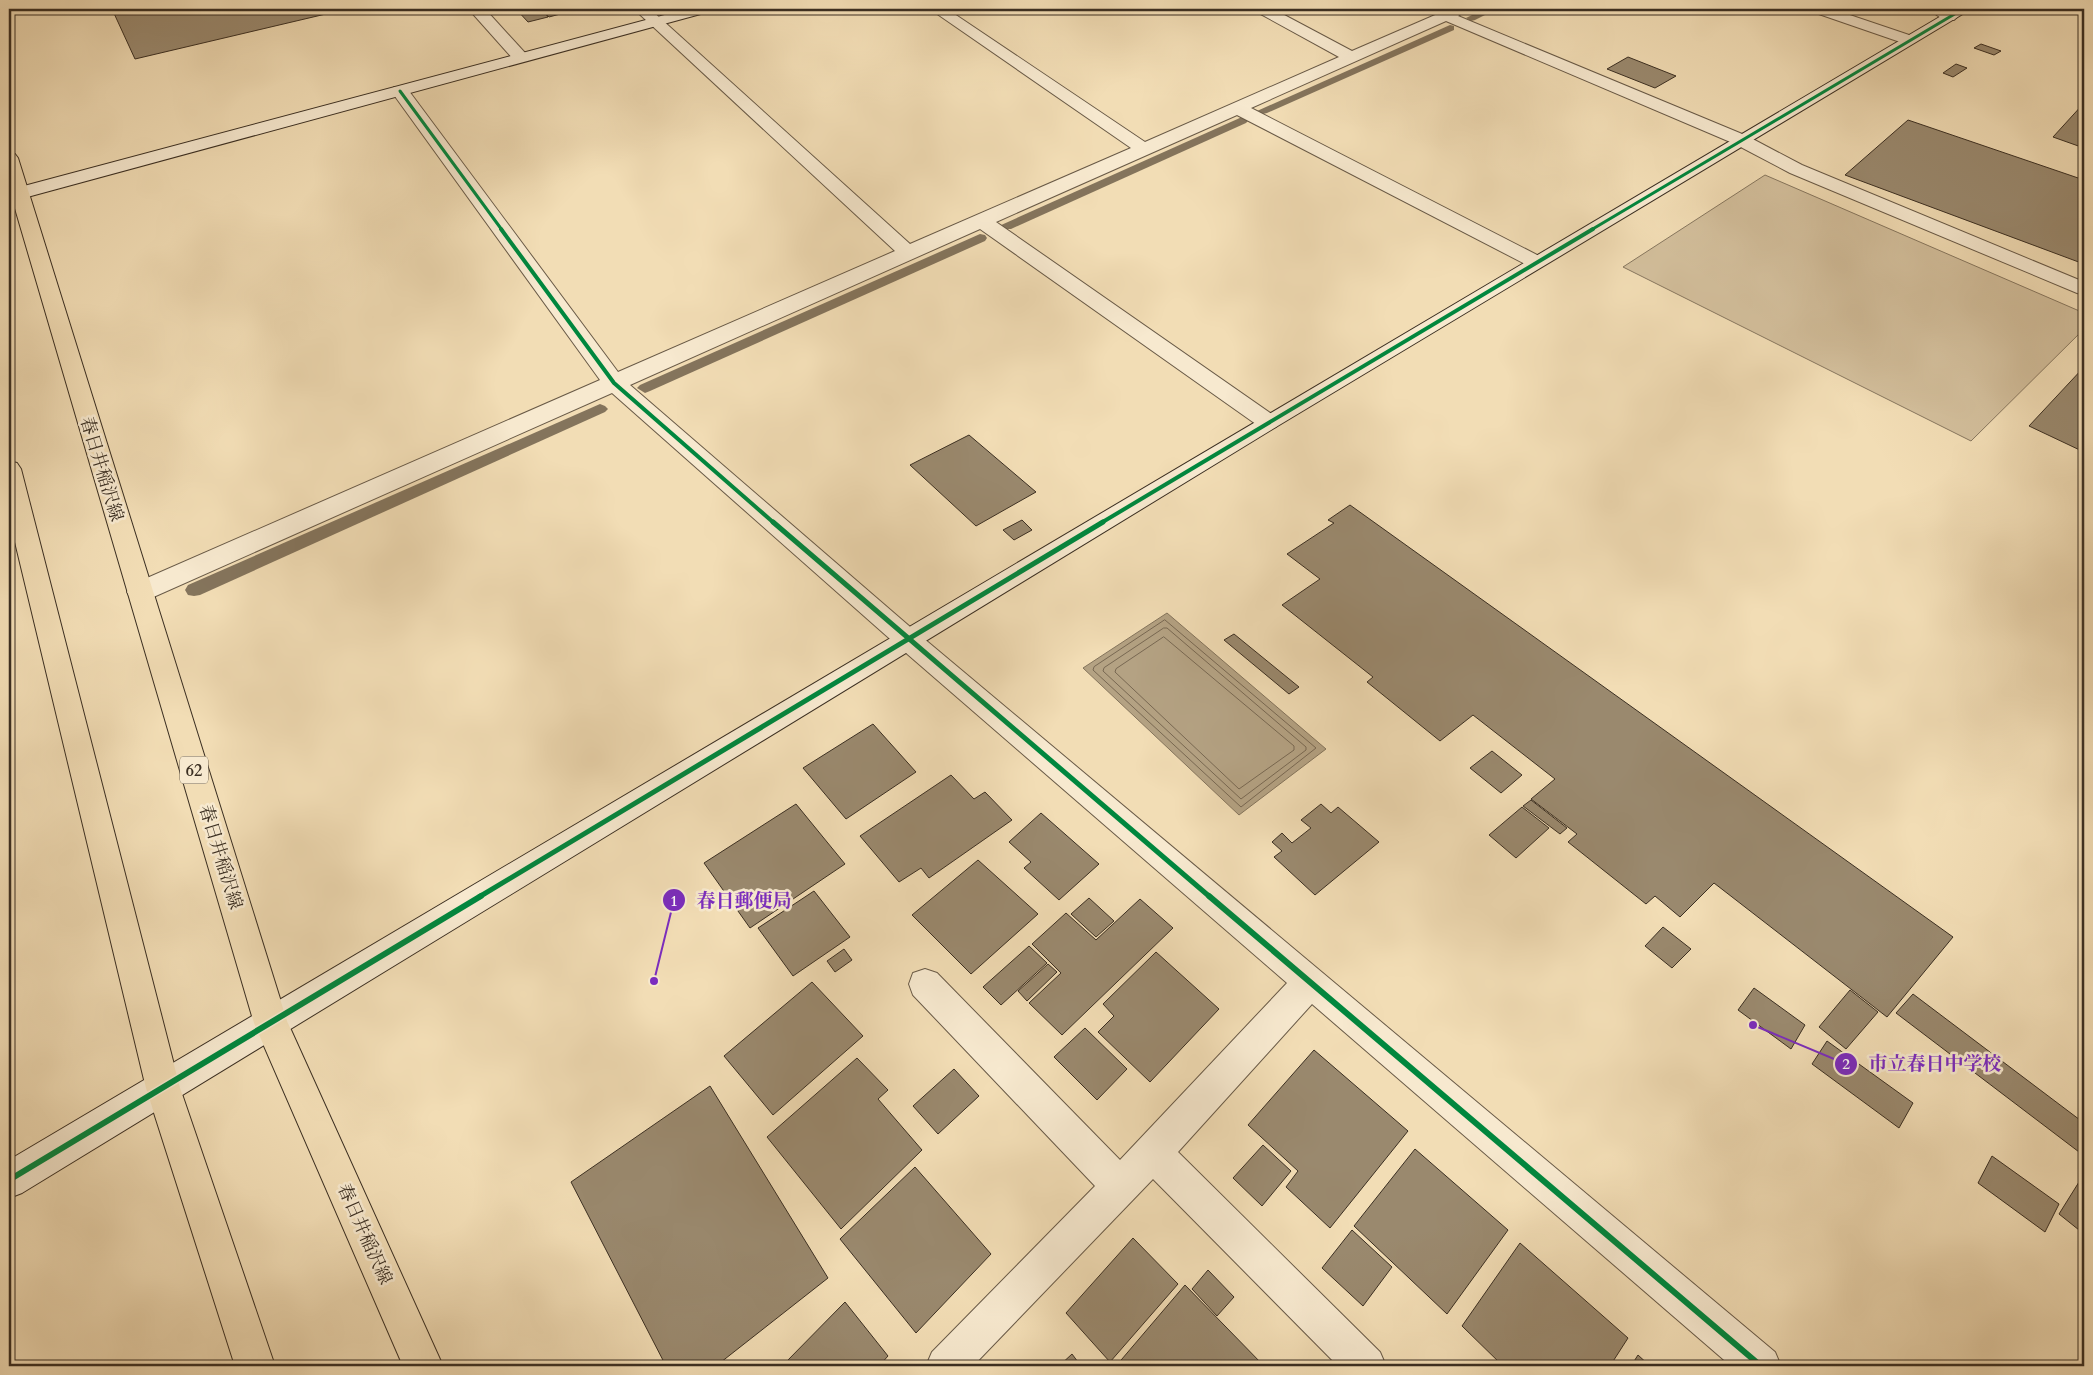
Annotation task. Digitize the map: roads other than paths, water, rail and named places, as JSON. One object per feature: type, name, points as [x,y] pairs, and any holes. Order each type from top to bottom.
[{"type":"main road","name":"春日井稲沢線","points":[[9,158],[14,195],[140,592],[271,1023],[423,1366]]},
{"type":"main road","points":[[9,469],[163,1088],[255,1366]]},
{"type":"street","points":[[466,9],[478,10],[521,58]]},
{"type":"street","points":[[641,9],[908,254]]},
{"type":"street","points":[[14,195],[703,9]]},
{"type":"street","points":[[937,9],[1144,149]]},
{"type":"street","points":[[1262,9],[1351,58]]},
{"type":"street","points":[[1818,9],[1909,40]]},
{"type":"street","points":[[9,1180],[1268,422],[1909,40],[1949,11]]},
{"type":"street","points":[[140,592],[1453,12],[1741,140],[1796,169],[2084,289]]},
{"type":"street","points":[[400,91],[614,383],[907,639],[1761,1366]]},
{"type":"street","points":[[1237,108],[1536,262]]},
{"type":"street","points":[[982,221],[1268,422]]},
{"type":"street","points":[[946,1366],[1153,1153],[1309,983]]},
{"type":"street","points":[[925,984],[1120,1186]]},
{"type":"street","points":[[1153,1153],[1366,1366]]},
{"type":"water","points":[[1167,613],[1326,749],[1239,815],[1083,668]]},
{"type":"waterway","points":[[1471,18],[1492,9]]},
{"type":"waterway","points":[[1263,111],[1450,28]]},
{"type":"waterway","points":[[1006,226],[1242,121]]},
{"type":"waterway","points":[[645,388],[980,238]]},
{"type":"waterway","points":[[194,590],[600,409]]},
{"type":"place","name":"春日郵便局","points":[[654,981]]},
{"type":"place","name":"市立春日中学校","points":[[1753,1025]]}]
